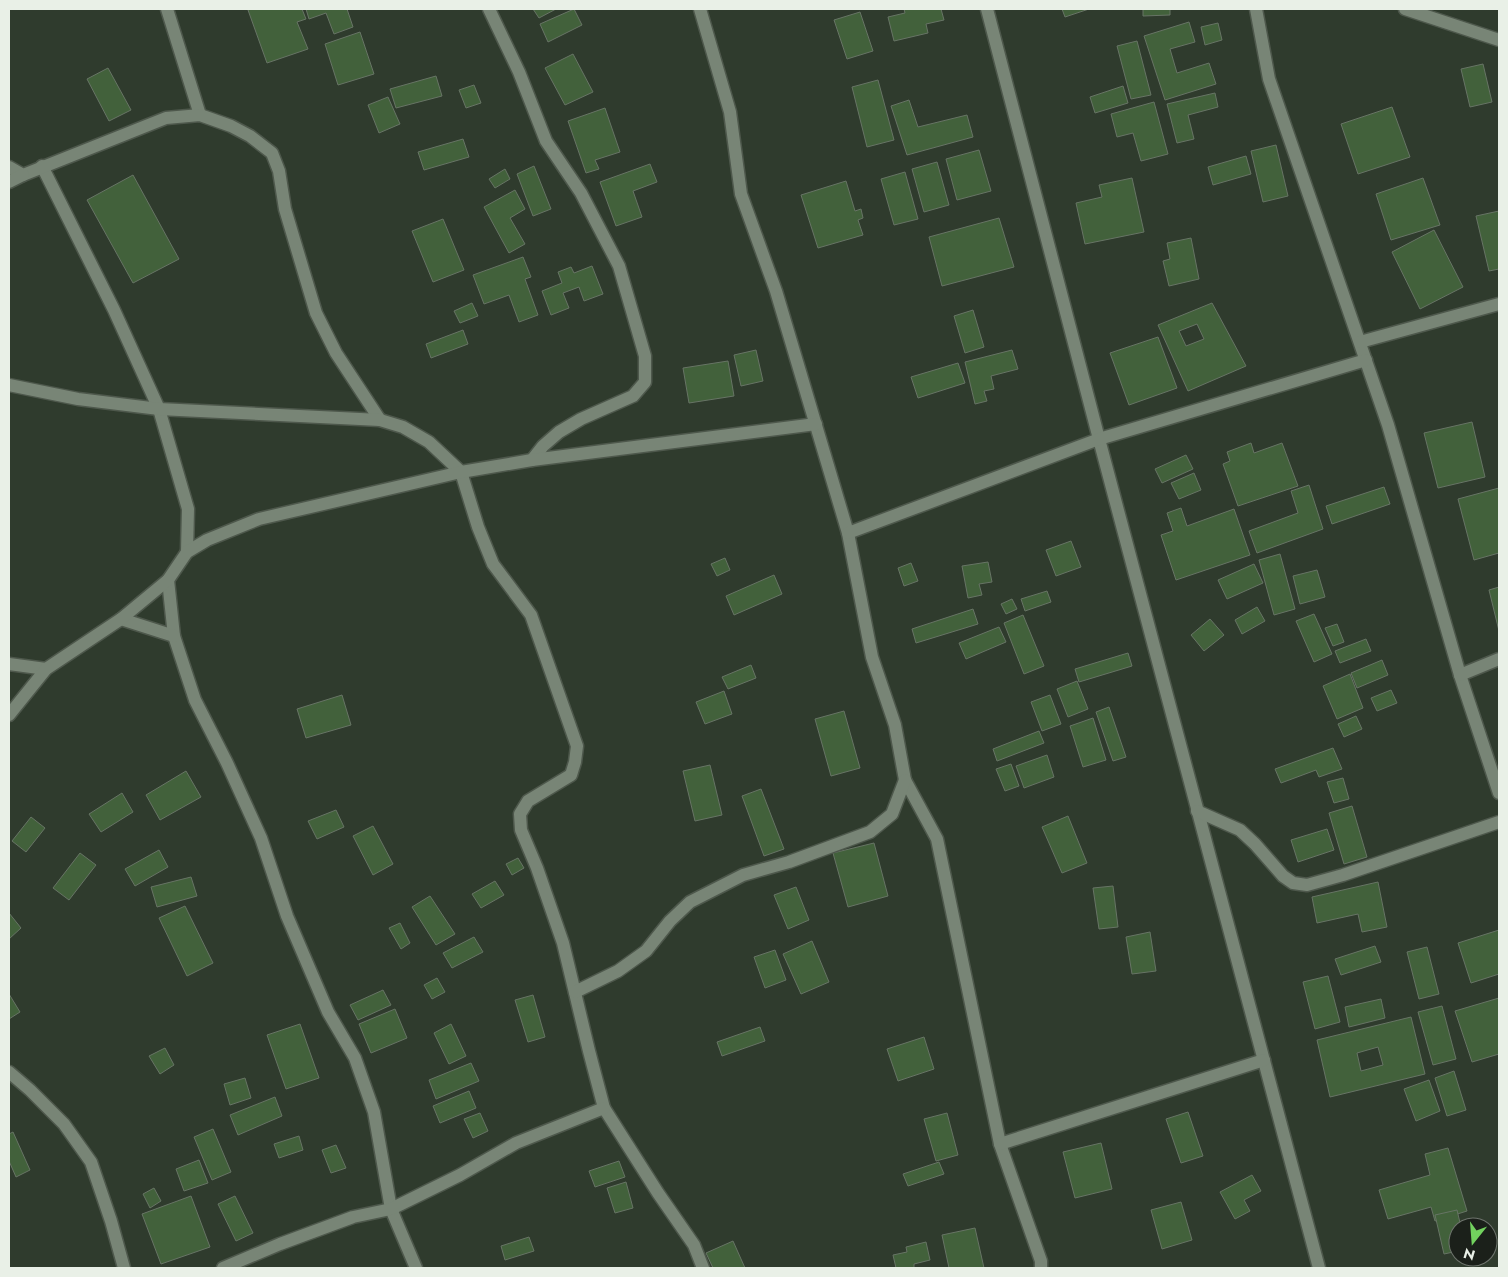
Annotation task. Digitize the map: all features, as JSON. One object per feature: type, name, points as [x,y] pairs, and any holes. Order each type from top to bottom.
[{"type":"street","points":[[167,9],[200,115]]},
{"type":"street","points":[[489,9],[519,72],[546,141],[581,193],[619,266],[645,356],[645,382],[633,396],[581,419],[559,432],[543,446],[532,460]]},
{"type":"street","points":[[700,9],[730,112],[741,194],[776,291],[848,533],[872,657],[895,725],[905,780],[937,839],[1000,1144],[1041,1260],[1041,1268]]},
{"type":"street","points":[[987,9],[1319,1268]]},
{"type":"street","points":[[1256,9],[1269,79],[1388,425],[1460,676],[1499,793]]},
{"type":"street","points":[[1404,9],[1499,40]]},
{"type":"street","points":[[9,182],[42,166],[166,118],[200,115],[231,126],[250,136],[272,153],[280,171],[285,209],[316,313],[336,353],[380,420]]},
{"type":"street","points":[[42,166],[114,310],[159,409],[188,509],[188,552]]},
{"type":"street","points":[[9,167],[23,175]]},
{"type":"street","points":[[1360,342],[1499,304]]},
{"type":"street","points":[[848,533],[1099,439],[1366,360]]},
{"type":"street","points":[[9,385],[78,399],[159,409],[380,420],[403,427],[429,442],[461,472],[478,527],[493,564],[531,615],[577,746],[571,775],[528,801],[520,814],[521,830],[537,868],[563,942],[604,1108],[658,1193],[694,1245],[703,1268]]},
{"type":"street","points":[[9,714],[46,670],[121,619],[168,580],[188,552],[207,540],[259,519],[461,472],[532,460],[816,424]]},
{"type":"street","points":[[168,580],[174,636],[195,700],[227,763],[261,838],[287,916],[328,1012],[355,1058],[374,1112],[391,1209],[416,1268]]},
{"type":"street","points":[[121,619],[174,636]]},
{"type":"street","points":[[1460,676],[1499,659]]},
{"type":"street","points":[[9,664],[46,670]]},
{"type":"street","points":[[575,992],[618,971],[646,951],[670,921],[690,902],[744,875],[789,862],[870,832],[892,814],[905,780]]},
{"type":"street","points":[[1197,810],[1240,830],[1283,876],[1293,882],[1306,885],[1343,875],[1499,822]]},
{"type":"street","points":[[1000,1144],[1264,1060]]},
{"type":"street","points":[[9,1072],[64,1124],[91,1162],[111,1221],[124,1268]]},
{"type":"street","points":[[224,1268],[280,1244],[353,1217],[391,1209],[460,1175],[516,1143],[604,1108]]},
{"type":"building","points":[[302,9],[306,19],[297,22],[308,49],[267,63],[248,10]]},
{"type":"building","points":[[306,9],[347,9],[353,27],[334,34],[326,13],[309,19]]},
{"type":"building","points":[[533,9],[556,9],[539,18]]},
{"type":"building","points":[[574,9],[582,25],[548,42],[540,24]]},
{"type":"building","points":[[904,9],[941,9],[944,20],[926,24],[928,33],[894,41],[888,17],[905,13]]},
{"type":"building","points":[[1062,9],[1089,9],[1065,17]]},
{"type":"building","points":[[1143,9],[1170,9],[1170,15],[1143,16]]},
{"type":"building","points":[[860,12],[873,51],[847,59],[834,20]]},
{"type":"building","points":[[1189,22],[1195,42],[1170,49],[1177,73],[1209,63],[1216,84],[1165,100],[1144,36]]},
{"type":"building","points":[[1218,23],[1222,40],[1205,45],[1201,27]]},
{"type":"building","points":[[360,32],[374,74],[338,85],[325,44]]},
{"type":"building","points":[[1137,41],[1151,95],[1131,99],[1117,46]]},
{"type":"building","points":[[573,54],[593,92],[565,105],[545,68]]},
{"type":"building","points":[[1483,64],[1492,102],[1470,107],[1461,69]]},
{"type":"building","points":[[108,68],[131,110],[109,121],[87,79]]},
{"type":"building","points":[[436,76],[442,96],[396,108],[390,89]]},
{"type":"building","points":[[878,80],[894,140],[867,147],[852,87]]},
{"type":"building","points":[[474,85],[481,103],[466,108],[459,90]]},
{"type":"building","points":[[1123,86],[1128,103],[1095,113],[1090,97]]},
{"type":"building","points":[[1215,93],[1218,107],[1188,115],[1194,139],[1177,143],[1167,104]]},
{"type":"building","points":[[388,97],[400,124],[379,133],[368,105]]},
{"type":"building","points":[[909,100],[918,127],[967,115],[973,137],[907,155],[891,106]]},
{"type":"building","points":[[1154,102],[1168,154],[1141,161],[1133,133],[1117,137],[1111,114]]},
{"type":"building","points":[[1392,107],[1410,157],[1358,174],[1341,124]]},
{"type":"building","points":[[605,108],[620,152],[595,160],[599,169],[586,173],[568,121]]},
{"type":"building","points":[[463,139],[469,157],[424,170],[418,152]]},
{"type":"building","points":[[1276,145],[1288,196],[1263,202],[1251,151]]},
{"type":"building","points":[[979,150],[991,191],[957,200],[946,159]]},
{"type":"building","points":[[1246,156],[1251,174],[1213,185],[1208,167]]},
{"type":"building","points":[[937,162],[949,205],[924,212],[912,169]]},
{"type":"building","points":[[650,164],[657,182],[633,191],[642,217],[616,226],[600,182]]},
{"type":"building","points":[[534,166],[551,209],[533,216],[517,174]]},
{"type":"building","points":[[505,169],[510,179],[495,188],[489,179]]},
{"type":"building","points":[[905,172],[918,219],[894,225],[881,179]]},
{"type":"building","points":[[133,175],[179,259],[133,283],[87,200]]},
{"type":"building","points":[[1132,178],[1144,232],[1085,244],[1076,203],[1102,197],[1099,185]]},
{"type":"building","points":[[1423,178],[1440,225],[1391,240],[1376,194]]},
{"type":"building","points":[[846,181],[855,211],[861,209],[863,218],[858,220],[863,235],[818,248],[801,195]]},
{"type":"building","points":[[515,190],[525,209],[510,218],[525,244],[509,253],[484,207]]},
{"type":"building","points":[[1499,211],[1499,269],[1489,271],[1476,216]]},
{"type":"building","points":[[999,218],[1014,267],[942,286],[929,237]]},
{"type":"building","points":[[443,219],[464,270],[433,282],[412,231]]},
{"type":"building","points":[[1434,230],[1463,287],[1420,309],[1392,252]]},
{"type":"building","points":[[1191,238],[1199,279],[1169,286],[1163,261],[1170,259],[1167,243]]},
{"type":"building","points":[[523,257],[531,277],[525,279],[538,315],[519,322],[509,295],[484,304],[473,275]]},
{"type":"building","points":[[592,266],[603,294],[584,301],[579,287],[563,293],[569,308],[551,315],[542,291],[562,283],[558,272],[571,267],[574,273]]},
{"type":"building","points":[[472,303],[478,316],[460,323],[454,311]]},
{"type":"building","points":[[1212,303],[1246,366],[1188,391],[1158,325]],"holes":[[[1197,324],[1204,339],[1186,346],[1179,331]]]},
{"type":"building","points":[[973,310],[984,347],[965,353],[954,316]]},
{"type":"building","points":[[463,330],[468,344],[431,358],[426,344]]},
{"type":"building","points":[[1158,337],[1177,388],[1129,405],[1110,353]]},
{"type":"building","points":[[756,350],[763,381],[741,386],[734,355]]},
{"type":"building","points":[[1012,350],[1018,369],[991,376],[994,389],[984,391],[987,401],[975,404],[965,362]]},
{"type":"building","points":[[728,361],[734,396],[689,403],[683,368]]},
{"type":"building","points":[[958,363],[965,383],[918,398],[911,377]]},
{"type":"building","points":[[1472,422],[1485,477],[1438,488],[1424,433]]},
{"type":"building","points":[[1251,443],[1254,453],[1282,443],[1298,486],[1238,506],[1223,464],[1230,461],[1227,452]]},
{"type":"building","points":[[1186,455],[1193,469],[1162,483],[1155,469]]},
{"type":"building","points":[[1194,473],[1201,490],[1179,499],[1171,483]]},
{"type":"building","points":[[1309,485],[1323,529],[1257,553],[1249,531],[1298,513],[1291,491]]},
{"type":"building","points":[[1384,487],[1390,504],[1332,524],[1326,506]]},
{"type":"building","points":[[1499,488],[1499,553],[1474,560],[1458,499]]},
{"type":"building","points":[[1181,508],[1187,526],[1234,509],[1250,555],[1176,580],[1161,535],[1173,531],[1167,513]]},
{"type":"building","points":[[1071,541],[1081,567],[1056,576],[1046,550]]},
{"type":"building","points":[[1280,554],[1295,609],[1274,615],[1259,560]]},
{"type":"building","points":[[725,558],[730,570],[717,576],[711,564]]},
{"type":"building","points":[[988,562],[992,582],[979,584],[982,595],[968,598],[962,566]]},
{"type":"building","points":[[911,563],[918,581],[904,586],[898,568]]},
{"type":"building","points":[[1254,564],[1263,583],[1227,599],[1218,580]]},
{"type":"building","points":[[1317,570],[1325,597],[1300,604],[1293,576]]},
{"type":"building","points":[[774,575],[782,594],[734,615],[726,596]]},
{"type":"building","points":[[1499,587],[1499,631],[1489,590]]},
{"type":"building","points":[[1047,591],[1051,602],[1025,611],[1021,599]]},
{"type":"building","points":[[1012,599],[1017,609],[1006,614],[1001,604]]},
{"type":"building","points":[[1257,607],[1265,621],[1242,634],[1235,620]]},
{"type":"building","points":[[973,609],[978,624],[916,643],[912,629]]},
{"type":"building","points":[[1314,614],[1332,654],[1314,662],[1296,621]]},
{"type":"building","points":[[1023,615],[1044,666],[1024,674],[1004,623]]},
{"type":"building","points":[[1210,619],[1224,635],[1204,651],[1191,635]]},
{"type":"building","points":[[1337,624],[1344,642],[1333,646],[1325,628]]},
{"type":"building","points":[[999,627],[1006,642],[966,659],[959,643]]},
{"type":"building","points":[[1366,639],[1371,651],[1340,663],[1335,651]]},
{"type":"building","points":[[1128,653],[1132,666],[1079,682],[1075,669]]},
{"type":"building","points":[[1382,660],[1388,675],[1357,688],[1351,673]]},
{"type":"building","points":[[751,665],[756,678],[728,689],[722,677]]},
{"type":"building","points":[[1350,674],[1363,708],[1337,719],[1323,686]]},
{"type":"building","points":[[1077,681],[1088,709],[1068,717],[1057,689]]},
{"type":"building","points":[[1391,690],[1397,703],[1377,711],[1371,698]]},
{"type":"building","points":[[724,691],[732,714],[705,724],[696,702]]},
{"type":"building","points":[[342,695],[351,725],[306,738],[297,709]]},
{"type":"building","points":[[1050,695],[1061,724],[1042,731],[1031,702]]},
{"type":"building","points":[[1109,707],[1126,757],[1113,761],[1096,712]]},
{"type":"building","points":[[844,711],[860,768],[831,776],[815,719]]},
{"type":"building","points":[[1356,716],[1362,729],[1344,737],[1338,724]]},
{"type":"building","points":[[1093,718],[1106,760],[1083,767],[1070,726]]},
{"type":"building","points":[[1039,731],[1044,743],[997,761],[993,749]]},
{"type":"building","points":[[1333,748],[1342,769],[1319,777],[1316,770],[1281,783],[1275,769]]},
{"type":"building","points":[[1047,755],[1054,777],[1024,788],[1016,766]]},
{"type":"building","points":[[1011,764],[1019,786],[1005,791],[996,769]]},
{"type":"building","points":[[710,765],[722,815],[695,821],[683,771]]},
{"type":"building","points":[[186,771],[201,797],[160,820],[146,795]]},
{"type":"building","points":[[1343,778],[1349,799],[1334,803],[1327,782]]},
{"type":"building","points":[[761,789],[784,849],[764,856],[742,796]]},
{"type":"building","points":[[122,793],[133,812],[101,832],[89,814]]},
{"type":"building","points":[[1352,806],[1367,857],[1344,864],[1329,813]]},
{"type":"building","points":[[336,810],[344,827],[317,839],[308,821]]},
{"type":"building","points":[[1068,816],[1087,863],[1062,873],[1042,827]]},
{"type":"building","points":[[31,817],[45,828],[26,852],[12,841]]},
{"type":"building","points":[[373,826],[393,864],[373,875],[353,836]]},
{"type":"building","points":[[1327,829],[1334,850],[1298,862],[1291,840]]},
{"type":"building","points":[[874,843],[888,896],[848,907],[833,853]]},
{"type":"building","points":[[159,850],[168,867],[135,886],[125,869]]},
{"type":"building","points":[[80,853],[96,865],[69,900],[53,888]]},
{"type":"building","points":[[518,858],[524,868],[512,875],[506,864]]},
{"type":"building","points":[[191,877],[197,896],[157,907],[151,887]]},
{"type":"building","points":[[495,881],[504,895],[481,908],[472,894]]},
{"type":"building","points":[[1378,882],[1387,927],[1362,932],[1358,914],[1317,923],[1312,897]]},
{"type":"building","points":[[1113,886],[1118,927],[1099,929],[1093,888]]},
{"type":"building","points":[[796,887],[809,920],[788,929],[774,895]]},
{"type":"building","points":[[430,896],[455,934],[436,945],[412,907]]},
{"type":"building","points":[[185,906],[213,963],[187,976],[159,918]]},
{"type":"building","points":[[9,913],[21,928],[9,939]]},
{"type":"building","points":[[400,923],[410,943],[401,949],[389,928]]},
{"type":"building","points":[[1499,930],[1499,974],[1471,983],[1458,943]]},
{"type":"building","points":[[1150,932],[1156,971],[1132,974],[1126,937]]},
{"type":"building","points":[[474,937],[483,952],[452,968],[443,953]]},
{"type":"building","points":[[812,941],[829,982],[801,994],[783,954]]},
{"type":"building","points":[[1375,946],[1381,962],[1341,975],[1335,959]]},
{"type":"building","points":[[1427,947],[1439,994],[1419,999],[1407,952]]},
{"type":"building","points":[[775,950],[786,980],[765,988],[754,957]]},
{"type":"building","points":[[1328,976],[1340,1022],[1315,1029],[1303,982]]},
{"type":"building","points":[[437,978],[445,992],[432,999],[424,985]]},
{"type":"building","points":[[383,990],[391,1005],[358,1020],[350,1005]]},
{"type":"building","points":[[9,994],[20,1012],[9,1019]]},
{"type":"building","points":[[533,995],[545,1037],[528,1042],[515,1000]]},
{"type":"building","points":[[1499,998],[1499,1054],[1472,1062],[1455,1011]]},
{"type":"building","points":[[1381,999],[1385,1018],[1349,1027],[1345,1007]]},
{"type":"building","points":[[1442,1006],[1456,1059],[1433,1065],[1418,1012]]},
{"type":"building","points":[[395,1009],[407,1038],[371,1053],[359,1024]]},
{"type":"building","points":[[1411,1017],[1425,1074],[1330,1097],[1317,1040]],"holes":[[[1378,1047],[1383,1065],[1361,1071],[1357,1053]]]},
{"type":"building","points":[[300,1024],[319,1078],[286,1089],[267,1035]]},
{"type":"building","points":[[451,1024],[466,1056],[449,1064],[434,1033]]},
{"type":"building","points":[[760,1027],[765,1041],[722,1056],[717,1042]]},
{"type":"building","points":[[924,1037],[934,1069],[898,1081],[887,1049]]},
{"type":"building","points":[[165,1048],[174,1065],[160,1074],[149,1056]]},
{"type":"building","points":[[471,1063],[479,1081],[436,1099],[429,1080]]},
{"type":"building","points":[[1454,1071],[1466,1110],[1447,1116],[1435,1078]]},
{"type":"building","points":[[245,1078],[251,1098],[230,1105],[224,1084]]},
{"type":"building","points":[[1429,1080],[1440,1111],[1416,1121],[1404,1089]]},
{"type":"building","points":[[469,1091],[476,1108],[440,1123],[433,1106]]},
{"type":"building","points":[[275,1097],[282,1116],[238,1135],[230,1115]]},
{"type":"building","points":[[1188,1112],[1203,1156],[1181,1163],[1166,1119]]},
{"type":"building","points":[[480,1113],[488,1131],[473,1138],[464,1119]]},
{"type":"building","points":[[947,1113],[958,1155],[936,1161],[924,1119]]},
{"type":"building","points":[[213,1129],[231,1172],[212,1180],[194,1137]]},
{"type":"building","points":[[13,1132],[30,1170],[16,1177],[9,1161],[9,1134]]},
{"type":"building","points":[[299,1136],[303,1150],[279,1158],[274,1144]]},
{"type":"building","points":[[1101,1143],[1112,1189],[1075,1198],[1063,1152]]},
{"type":"building","points":[[336,1145],[346,1168],[331,1173],[322,1150]]},
{"type":"building","points":[[1448,1148],[1467,1211],[1435,1221],[1431,1207],[1388,1219],[1379,1190],[1430,1175],[1425,1154]]},
{"type":"building","points":[[199,1160],[208,1183],[184,1191],[176,1169]]},
{"type":"building","points":[[619,1161],[625,1177],[595,1187],[589,1171]]},
{"type":"building","points":[[939,1162],[944,1174],[908,1186],[903,1174]]},
{"type":"building","points":[[1252,1175],[1261,1191],[1244,1200],[1250,1211],[1235,1219],[1220,1192]]},
{"type":"building","points":[[626,1182],[633,1208],[615,1213],[607,1188]]},
{"type":"building","points":[[154,1188],[161,1201],[150,1208],[143,1194]]},
{"type":"building","points":[[191,1196],[210,1247],[161,1264],[142,1214]]},
{"type":"building","points":[[235,1196],[253,1233],[236,1241],[218,1204]]},
{"type":"building","points":[[1181,1202],[1192,1240],[1162,1249],[1151,1210]]},
{"type":"building","points":[[1457,1210],[1459,1217],[1448,1217],[1448,1253],[1444,1254],[1435,1215]]},
{"type":"building","points":[[975,1228],[984,1268],[949,1268],[942,1235]]},
{"type":"building","points":[[529,1237],[534,1251],[505,1260],[501,1246]]},
{"type":"building","points":[[733,1241],[745,1268],[713,1268],[706,1253]]},
{"type":"building","points":[[926,1242],[930,1260],[914,1264],[914,1268],[896,1268],[893,1255],[907,1252],[906,1247]]}]
